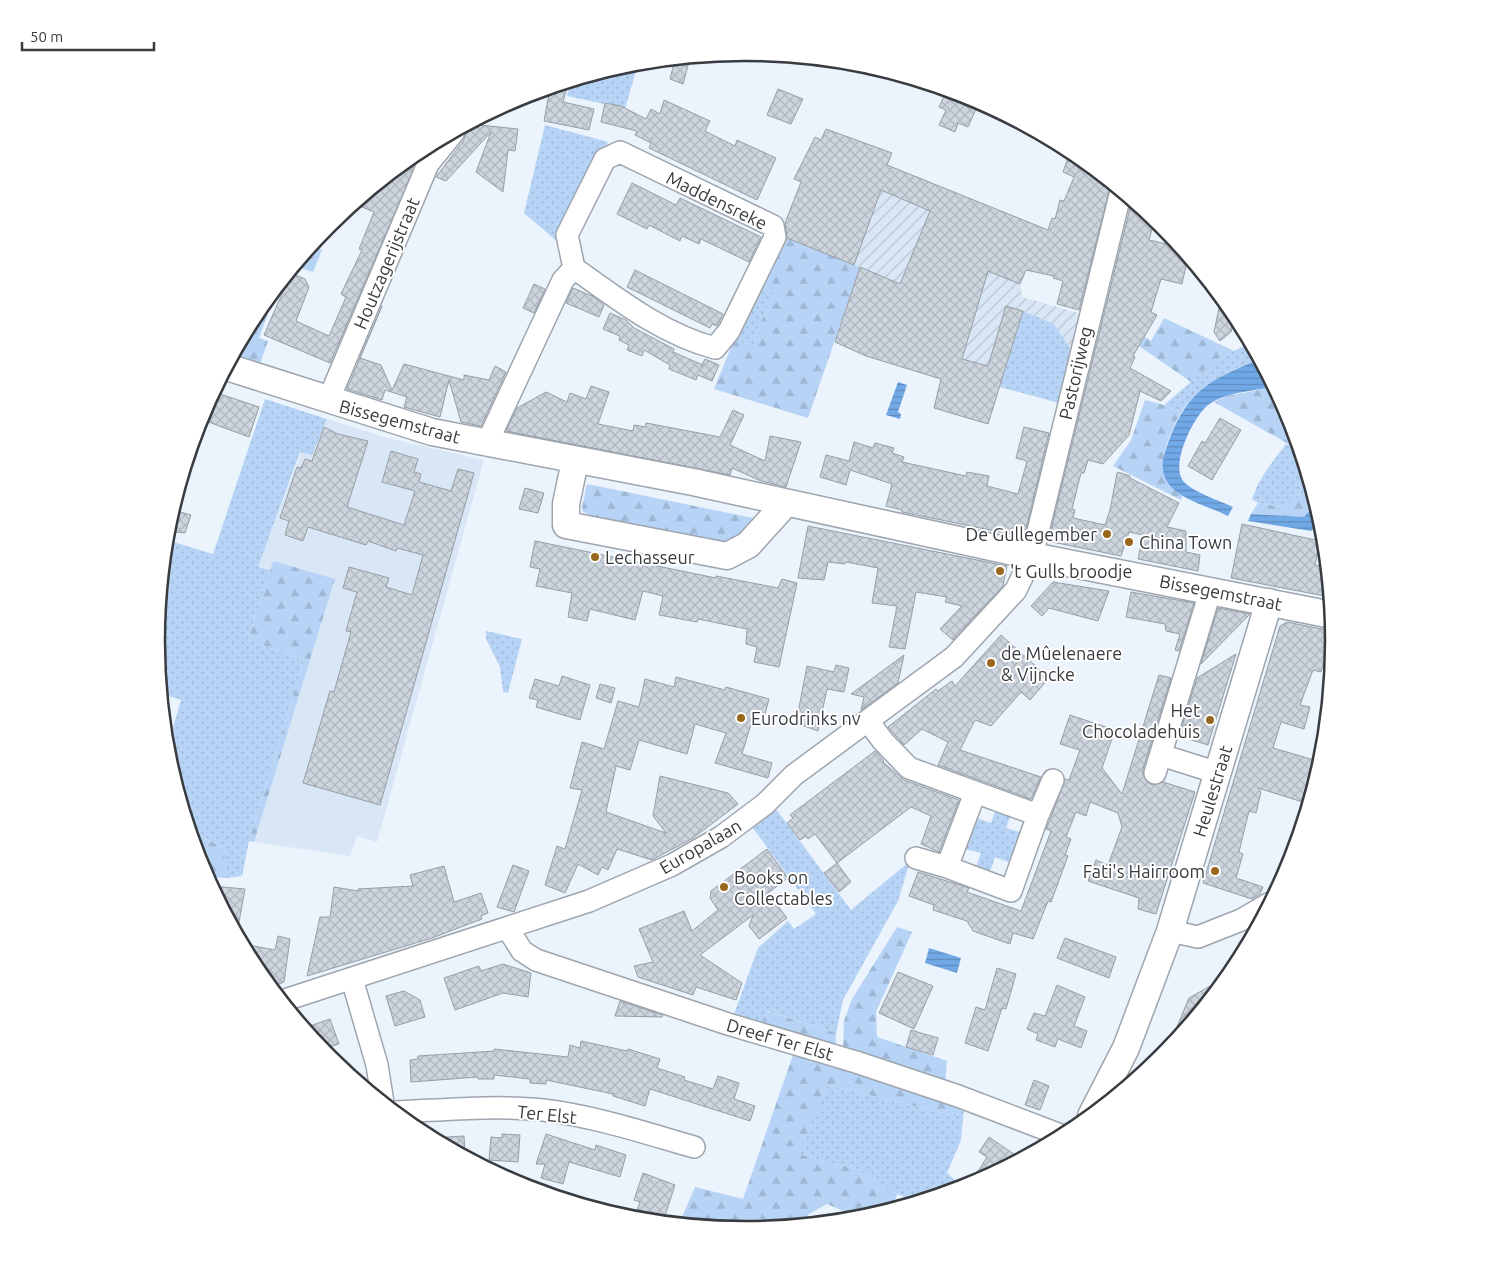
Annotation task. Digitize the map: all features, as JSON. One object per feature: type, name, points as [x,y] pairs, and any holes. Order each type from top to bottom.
[{"type":"street","name":"Houtzagerijstraat","points":[[328,401],[428,164],[441,147]]},
{"type":"street","name":"Maddensreke","points":[[620,152],[773,226],[775,231],[775,237],[729,331],[716,348],[698,343],[658,324],[620,302],[574,268],[567,235],[606,159],[620,152]]},
{"type":"street","name":"Pastorijweg","points":[[1032,556],[1119,198]]},
{"type":"street","points":[[487,443],[563,280],[574,268]]},
{"type":"street","name":"Bissegemstraat","points":[[233,370],[432,432],[575,461],[693,482],[1032,556],[1325,614]]},
{"type":"street","points":[[575,461],[566,504],[566,525],[727,556],[748,545],[786,503]]},
{"type":"street","name":"Europalaan","points":[[288,999],[508,929],[617,889],[672,865],[721,836],[766,804],[794,775],[954,657],[1016,590],[1032,556]]},
{"type":"street","points":[[1211,590],[1158,764],[1218,773]]},
{"type":"street","name":"Heulestraat","points":[[1098,1103],[1126,1048],[1170,931],[1269,602]]},
{"type":"street","points":[[868,721],[883,741],[909,768],[1038,815]]},
{"type":"street","points":[[916,858],[948,867],[1011,891],[1038,815],[1053,780]]},
{"type":"street","points":[[948,867],[974,793]]},
{"type":"street","points":[[1170,931],[1198,938],[1241,920],[1260,909]]},
{"type":"street","name":"Dreef Ter Elst","points":[[508,929],[522,951],[536,960],[728,1024],[839,1056],[958,1096],[1054,1133]]},
{"type":"street","points":[[352,979],[376,1065],[381,1093]]},
{"type":"street","name":"Ter Elst","points":[[405,1112],[458,1109],[543,1110],[608,1123],[694,1147]]},
{"type":"shaded area","points":[[821,138],[1043,228],[1020,284],[1022,297],[1082,314],[1072,352],[1023,311],[988,424],[934,408],[941,379],[866,356],[835,342],[860,267],[781,236]]},
{"type":"shaded area","points":[[327,419],[391,439],[484,460],[377,842],[357,836],[350,856],[254,842],[335,580],[273,561],[270,570],[258,567],[301,452],[312,455]]},
{"type":"green space","points":[[636,71],[625,109],[605,102],[604,104],[567,96],[568,89]]},
{"type":"green space","points":[[545,125],[608,142],[558,242],[524,213]]},
{"type":"green space","points":[[781,236],[860,267],[808,418],[714,389],[734,340],[754,346],[755,336],[774,293],[760,283]]},
{"type":"green space","points":[[319,248],[322,250],[313,272],[301,268]]},
{"type":"green space","points":[[760,283],[774,293],[755,336],[754,346],[734,340]]},
{"type":"green space","points":[[269,311],[259,338],[268,341],[260,364],[240,357]]},
{"type":"green space","points":[[1023,311],[1054,324],[1072,352],[1059,403],[1000,387]]},
{"type":"green space","points":[[1164,318],[1234,351],[1220,357],[1191,382],[1139,346],[1145,337],[1151,341]]},
{"type":"green space","points":[[1245,346],[1254,362],[1239,367],[1216,380],[1196,396],[1181,413],[1164,405],[1220,357]]},
{"type":"green space","points":[[1268,388],[1292,446],[1214,402],[1226,396]]},
{"type":"green space","points":[[265,399],[327,419],[312,455],[300,452],[258,567],[270,570],[248,640],[304,660],[249,841],[242,876],[226,878],[224,848],[199,835],[185,792],[172,730],[181,700],[168,696],[166,679],[166,604],[174,542],[213,554]]},
{"type":"green space","points":[[1145,400],[1164,405],[1181,413],[1169,439],[1164,460],[1164,470],[1171,486],[1183,495],[1181,500],[1113,466],[1131,440]]},
{"type":"green space","points":[[1286,444],[1292,446],[1306,491],[1286,508],[1258,503],[1252,499],[1258,484]]},
{"type":"green space","points":[[587,484],[758,519],[745,531],[727,542],[594,517],[583,512],[582,507]]},
{"type":"green space","points":[[1306,491],[1311,510],[1304,517],[1251,514],[1258,503],[1286,508]]},
{"type":"green space","points":[[273,561],[335,579],[254,842],[249,841],[304,660],[248,640]]},
{"type":"green space","points":[[486,631],[522,639],[508,693],[503,692],[500,667],[486,639]]},
{"type":"green space","points":[[776,809],[851,910],[910,861],[898,901],[843,1000],[836,1033],[767,1011],[761,1026],[733,1017],[758,948],[788,921],[794,929],[816,914],[753,828]]},
{"type":"green space","points":[[996,809],[1011,814],[1006,828],[1023,833],[1011,863],[995,857],[990,872],[976,867],[981,853],[964,849],[974,817],[991,823]]},
{"type":"green space","points":[[199,835],[224,848],[226,878],[215,877]]},
{"type":"green space","points":[[897,927],[912,932],[876,1012],[877,1037],[947,1061],[945,1085],[843,1051],[844,1021],[852,999]]},
{"type":"green space","points":[[766,1011],[836,1033],[835,1048],[761,1026]]},
{"type":"green space","points":[[794,1052],[964,1107],[955,1116],[828,1085],[798,1154],[856,1169],[897,1194],[894,1202],[848,1213],[827,1204],[809,1214],[805,1219],[783,1221],[708,1221],[682,1218],[695,1187],[743,1199]]},
{"type":"green space","points":[[828,1085],[955,1116],[964,1107],[961,1140],[947,1173],[957,1182],[908,1198],[897,1194],[856,1169],[797,1154]]},
{"type":"water","points":[[1254,363],[1267,388],[1223,397],[1208,405],[1196,420],[1184,443],[1179,466],[1180,476],[1185,483],[1201,493],[1233,507],[1228,516],[1188,499],[1173,489],[1165,478],[1163,459],[1178,419],[1191,400],[1219,377]]},
{"type":"water","points":[[898,382],[907,385],[898,412],[901,414],[900,419],[886,415]]},
{"type":"water","points":[[1311,510],[1315,528],[1311,531],[1248,521],[1251,514],[1304,517]]},
{"type":"water","points":[[929,948],[961,958],[957,973],[925,963]]},
{"type":"building","points":[[688,64],[683,84],[670,79],[673,66]]},
{"type":"building","points":[[778,89],[803,99],[791,124],[767,115]]},
{"type":"building","points":[[566,90],[563,102],[594,109],[589,130],[544,121],[549,96]]},
{"type":"building","points":[[944,96],[976,109],[968,127],[958,123],[955,132],[939,125],[946,110],[939,107]]},
{"type":"building","points":[[664,100],[710,121],[705,131],[735,146],[737,140],[776,158],[757,200],[649,148],[651,143],[635,135],[637,131],[601,122],[605,103],[621,106],[646,119],[651,109],[660,114]]},
{"type":"building","points":[[481,125],[518,129],[515,151],[508,150],[503,192],[476,172],[491,132],[446,181],[436,177],[464,140],[465,134]]},
{"type":"building","points":[[826,129],[892,153],[887,165],[1048,230],[1052,218],[1055,219],[1060,200],[1064,201],[1074,177],[1063,172],[1068,159],[1109,190],[1079,310],[1057,304],[1063,281],[1053,278],[1054,276],[1026,270],[1020,284],[988,271],[962,359],[988,366],[1006,306],[1023,311],[988,424],[934,408],[941,379],[866,356],[835,342],[860,267],[900,284],[930,211],[881,190],[854,265],[787,238],[785,223],[801,182],[794,179],[815,137],[821,140]]},
{"type":"building","points":[[416,164],[330,363],[264,335],[284,290],[296,275],[305,279],[309,287],[296,321],[329,336],[346,297],[341,294],[362,250],[359,249],[374,212],[361,207]]},
{"type":"building","points":[[632,183],[676,205],[680,198],[761,237],[749,262],[701,239],[699,244],[682,236],[680,241],[649,225],[647,229],[617,214]]},
{"type":"building","points":[[1130,207],[1152,228],[1149,240],[1168,244],[1186,264],[1182,284],[1161,279],[1151,312],[1157,315],[1133,356],[1135,357],[1130,368],[1171,391],[1161,401],[1140,391],[1129,435],[1103,464],[1088,460],[1084,473],[1081,473],[1072,509],[1075,510],[1073,518],[1105,525],[1117,473],[1130,476],[1130,478],[1179,503],[1167,527],[1186,531],[1186,552],[1200,555],[1198,571],[1138,559],[1143,535],[1129,532],[1121,556],[1052,542],[1049,538]]},
{"type":"building","points":[[635,270],[723,314],[717,326],[712,324],[710,328],[627,287]]},
{"type":"building","points":[[534,284],[545,289],[534,313],[523,308]]},
{"type":"building","points":[[573,288],[592,296],[604,305],[599,317],[566,303]]},
{"type":"building","points":[[1219,308],[1232,326],[1231,332],[1220,341],[1214,332]]},
{"type":"building","points":[[610,313],[626,320],[634,328],[674,349],[673,352],[702,365],[705,359],[719,365],[712,381],[698,375],[696,380],[669,369],[670,365],[644,350],[642,356],[627,350],[629,345],[619,340],[620,336],[603,329]]},
{"type":"building","points":[[360,358],[381,365],[392,390],[404,364],[464,380],[464,375],[489,380],[495,366],[506,372],[481,426],[461,422],[449,380],[440,417],[404,407],[407,397],[385,390],[382,400],[347,389]]},
{"type":"building","points":[[591,386],[609,392],[598,424],[633,431],[634,425],[645,427],[646,423],[720,437],[733,410],[744,415],[730,445],[765,461],[770,436],[801,442],[786,487],[761,481],[732,468],[730,475],[506,431],[517,408],[546,392],[567,402],[570,393],[586,399]]},
{"type":"building","points":[[221,394],[259,407],[249,437],[208,422]]},
{"type":"building","points":[[1220,418],[1241,430],[1212,480],[1188,466],[1202,441],[1205,443]]},
{"type":"building","points":[[324,427],[338,434],[368,441],[347,507],[404,525],[415,491],[382,482],[391,451],[418,459],[414,472],[421,474],[419,482],[451,491],[458,469],[474,473],[380,805],[303,783],[330,691],[334,692],[351,632],[346,631],[357,592],[343,588],[349,567],[389,578],[386,587],[412,595],[423,555],[397,548],[396,551],[368,541],[366,545],[308,527],[303,541],[285,535],[289,521],[280,518],[297,467],[301,468],[305,459],[312,461]]},
{"type":"building","points":[[1024,427],[1049,433],[1024,537],[902,512],[902,510],[886,506],[892,484],[850,470],[846,485],[820,477],[826,455],[849,461],[854,442],[873,448],[875,443],[894,448],[892,453],[904,457],[902,462],[966,476],[967,472],[989,476],[987,486],[1018,494],[1027,461],[1016,458]]},
{"type":"building","points":[[525,488],[544,493],[538,513],[519,509]]},
{"type":"building","points":[[180,512],[191,515],[185,533],[175,532]]},
{"type":"building","points":[[1242,524],[1317,540],[1318,549],[1315,565],[1321,566],[1324,596],[1231,578]]},
{"type":"building","points":[[808,526],[1007,566],[1003,586],[953,640],[940,629],[962,606],[945,602],[947,597],[916,592],[905,649],[889,647],[897,606],[872,603],[878,568],[846,562],[845,564],[828,562],[824,580],[798,578]]},
{"type":"building","points":[[535,541],[716,578],[716,576],[778,588],[782,579],[797,583],[779,667],[754,662],[757,647],[746,644],[747,629],[698,619],[697,622],[659,615],[663,596],[643,591],[635,620],[590,609],[587,621],[568,617],[572,593],[536,586],[540,569],[530,567]]},
{"type":"building","points":[[1053,582],[1109,591],[1098,621],[1049,608],[1042,616],[1031,606]]},
{"type":"building","points":[[1131,592],[1194,603],[1179,651],[1175,650],[1180,634],[1166,631],[1165,624],[1126,617]]},
{"type":"building","points":[[1218,608],[1250,614],[1201,664]]},
{"type":"building","points":[[1287,622],[1326,630],[1326,655],[1321,672],[1313,670],[1300,705],[1310,707],[1304,729],[1281,722],[1273,748],[1314,760],[1303,802],[1258,788],[1261,792],[1256,813],[1249,811],[1239,852],[1243,854],[1236,878],[1263,887],[1260,894],[1252,899],[1203,883],[1280,626]]},
{"type":"building","points":[[1001,635],[1049,678],[1030,700],[1021,692],[991,726],[975,720],[960,750],[1041,777],[1031,799],[938,765],[948,742],[922,729],[904,745],[888,727],[936,689],[938,691],[952,681],[955,686]]},
{"type":"building","points":[[1236,654],[1208,745],[1179,736],[1197,678]]},
{"type":"building","points":[[904,655],[898,683],[861,710],[864,697],[851,694]]},
{"type":"building","points":[[836,665],[849,668],[844,692],[827,689],[818,731],[796,723],[807,666],[834,672]]},
{"type":"building","points":[[1159,675],[1171,678],[1143,769],[1143,776],[1152,785],[1163,782],[1195,792],[1156,914],[1138,909],[1139,898],[1088,881],[1096,860],[1108,865],[1122,827],[1118,813],[1090,802],[1086,816],[1076,812],[1066,837],[1071,839],[1065,855],[1068,856],[1051,902],[1048,901],[1033,939],[1013,933],[1010,944],[973,931],[967,921],[933,910],[934,905],[909,896],[918,872],[969,888],[967,892],[1021,911],[1051,831],[1046,829],[1065,779],[1069,780],[1080,750],[1060,744],[1070,715],[1115,730],[1102,768],[1122,794]]},
{"type":"building","points":[[562,676],[590,685],[580,720],[536,707],[538,700],[529,698],[535,679],[559,686]]},
{"type":"building","points":[[676,677],[725,690],[726,687],[769,699],[765,714],[755,711],[742,754],[772,763],[768,778],[715,763],[726,733],[695,724],[687,754],[639,740],[630,770],[616,766],[606,812],[666,833],[653,816],[660,776],[728,793],[738,804],[693,838],[652,860],[617,849],[608,870],[602,867],[598,875],[578,864],[565,893],[545,885],[557,846],[565,849],[582,790],[570,788],[582,742],[604,749],[618,701],[639,707],[645,679],[674,687]]},
{"type":"building","points":[[600,684],[615,688],[611,703],[596,698]]},
{"type":"building","points":[[875,751],[883,762],[904,780],[959,800],[939,852],[921,844],[931,816],[911,807],[837,863],[815,834],[808,839],[806,836],[800,840],[787,823],[793,818],[790,815]]},
{"type":"building","points":[[767,849],[788,878],[768,893],[787,918],[759,939],[749,926],[753,915],[700,955],[742,983],[736,1000],[696,987],[693,995],[638,977],[634,966],[653,962],[639,929],[684,911],[692,931],[718,910],[710,898],[711,891]]},
{"type":"building","points":[[837,863],[851,882],[839,892],[824,873]]},
{"type":"building","points":[[513,865],[529,871],[514,912],[497,907]]},
{"type":"building","points":[[444,866],[454,902],[481,893],[488,913],[481,916],[482,919],[432,938],[307,976],[320,917],[330,917],[334,887],[358,891],[358,889],[413,886],[410,875]]},
{"type":"building","points":[[220,887],[245,889],[239,924]]},
{"type":"building","points":[[278,936],[290,939],[284,982],[278,984],[251,946],[275,950]]},
{"type":"building","points":[[1065,938],[1116,957],[1109,978],[1057,958]]},
{"type":"building","points":[[503,964],[531,973],[528,997],[503,993],[455,1010],[444,978],[479,966],[481,971]]},
{"type":"building","points":[[997,968],[1016,974],[1006,1009],[1002,1008],[988,1051],[965,1043],[976,1007],[985,1010]]},
{"type":"building","points":[[898,972],[933,986],[914,1029],[879,1013]]},
{"type":"building","points":[[1214,984],[1175,1032],[1189,998]]},
{"type":"building","points":[[1057,985],[1085,997],[1074,1026],[1087,1031],[1081,1048],[1058,1039],[1055,1047],[1036,1040],[1038,1034],[1027,1029],[1034,1013],[1045,1016]]},
{"type":"building","points":[[404,991],[420,1000],[425,1017],[395,1026],[386,996]]},
{"type":"building","points":[[620,1001],[663,1015],[662,1017],[615,1016]]},
{"type":"building","points":[[330,1019],[339,1044],[330,1047],[311,1026]]},
{"type":"building","points":[[911,1030],[938,1038],[933,1055],[906,1047]]},
{"type":"building","points":[[581,1041],[627,1051],[628,1049],[660,1059],[657,1068],[685,1077],[684,1080],[713,1089],[718,1076],[739,1083],[734,1099],[755,1106],[750,1121],[650,1089],[645,1106],[613,1096],[613,1094],[546,1080],[546,1084],[530,1083],[530,1079],[494,1075],[494,1079],[478,1079],[478,1077],[411,1082],[410,1060],[418,1059],[418,1056],[495,1051],[494,1049],[568,1057],[570,1045],[580,1048]]},
{"type":"building","points":[[1034,1080],[1049,1086],[1040,1110],[1025,1105]]},
{"type":"building","points":[[502,1134],[520,1135],[518,1162],[489,1160],[491,1137],[502,1138]]},
{"type":"building","points":[[546,1134],[595,1150],[596,1145],[626,1155],[620,1177],[569,1162],[563,1184],[541,1178],[545,1164],[536,1164]]},
{"type":"building","points":[[464,1136],[465,1149],[455,1144],[444,1137]]},
{"type":"building","points":[[989,1137],[1015,1155],[976,1174],[987,1157],[979,1152]]},
{"type":"building","points":[[643,1173],[675,1185],[665,1216],[636,1212],[640,1202],[634,1200]]},
{"type":"place","name":"De Gullegember","points":[[1107,534]]},
{"type":"place","name":"China Town","points":[[1129,542]]},
{"type":"place","name":"Lechasseur","points":[[595,557]]},
{"type":"place","name":"'t Gulls broodje","points":[[1000,571]]},
{"type":"place","name":"de Mûelenaere & Vijncke","points":[[991,663]]},
{"type":"place","name":"Eurodrinks nv","points":[[741,718]]},
{"type":"place","name":"Het Chocoladehuis","points":[[1210,720]]},
{"type":"place","name":"Fati's Hairroom","points":[[1215,871]]},
{"type":"place","name":"Books on Collectables","points":[[724,887]]}]
